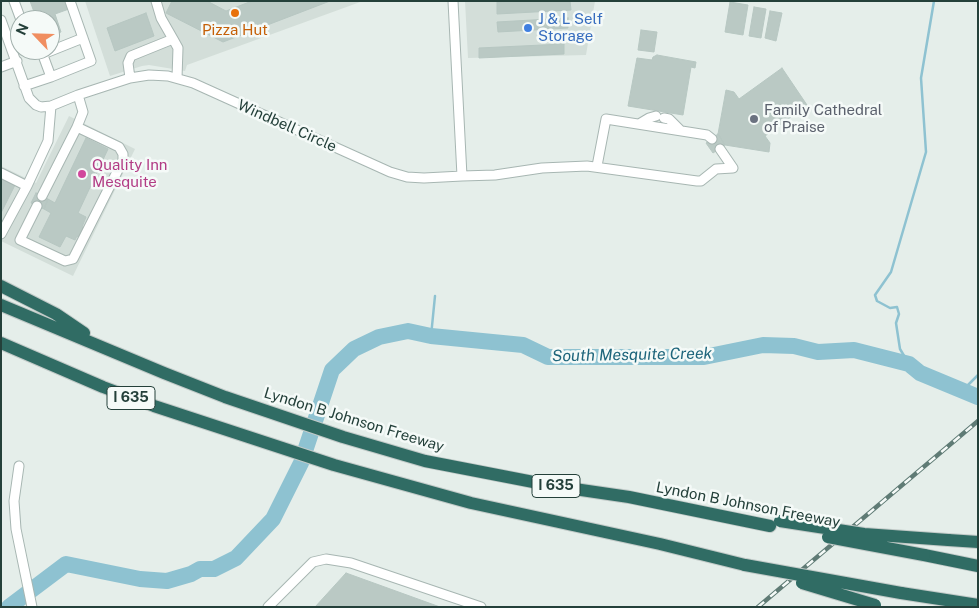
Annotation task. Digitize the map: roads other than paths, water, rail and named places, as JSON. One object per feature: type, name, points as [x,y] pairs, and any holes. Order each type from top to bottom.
[{"type":"highway","points":[[1,286],[56,314],[107,349]]},
{"type":"highway","name":"Lyndon B Johnson Freeway","points":[[1,305],[164,373],[275,415],[425,461],[554,486],[775,524],[978,566]]},
{"type":"highway","name":"I 635","points":[[1,343],[102,387],[154,406],[334,465],[471,504],[660,544],[745,565],[978,606]]},
{"type":"highway","points":[[1,351],[102,387]]},
{"type":"highway","points":[[775,524],[864,534],[978,542]]},
{"type":"highway","points":[[745,565],[878,606]]},
{"type":"street","points":[[24,86],[91,61],[70,1]]},
{"type":"street","points":[[156,1],[161,18],[178,48],[177,78]]},
{"type":"street","points":[[453,1],[462,176]]},
{"type":"street","points":[[1,20],[17,61],[24,86],[32,103],[41,107],[52,106],[48,141],[27,186],[1,234]]},
{"type":"street","points":[[60,46],[83,38]]},
{"type":"street","points":[[130,78],[128,63],[131,56],[173,39]]},
{"type":"street","points":[[45,60],[51,77]]},
{"type":"street","points":[[1,67],[17,61]]},
{"type":"street","name":"Windbell Circle","points":[[52,106],[78,95],[130,78],[158,75],[177,78],[390,172],[415,178],[496,175],[542,168],[597,166],[697,182],[716,169],[733,168],[720,149]]},
{"type":"street","points":[[42,196],[83,112],[78,95]]},
{"type":"street","points":[[639,124],[649,118],[660,117],[669,119],[680,130]]},
{"type":"street","points":[[597,166],[606,119],[680,130],[707,135],[712,138]]},
{"type":"street","points":[[37,206],[20,240],[65,261],[73,259],[123,160],[123,154],[119,147],[77,127]]},
{"type":"street","points":[[1,173],[27,186]]},
{"type":"street","points":[[19,466],[14,501],[16,528],[32,607]]},
{"type":"street","points":[[268,607],[313,562],[326,559],[351,563],[481,607]]},
{"type":"waterway","points":[[909,364],[900,349],[896,323],[899,314],[897,307],[890,308],[877,301],[875,295],[891,272],[926,152],[921,78],[934,1]]},
{"type":"waterway","points":[[431,336],[435,296]]},
{"type":"waterway","name":"South Mesquite Creek","points":[[9,607],[66,564],[140,579],[167,581],[191,574],[200,569],[214,569],[236,558],[273,519],[301,463],[332,370],[354,349],[379,337],[408,331],[431,336],[523,345],[548,357],[704,357],[763,345],[794,346],[818,352],[854,350],[909,364],[920,373],[978,397]]},
{"type":"waterway","points":[[963,390],[978,375]]},
{"type":"railway","points":[[758,607],[978,421]]},
{"type":"place","name":"Pizza Hut","points":[[235,13]]},
{"type":"place","name":"J & L Self Storage","points":[[528,28]]},
{"type":"place","name":"Family Cathedral of Praise","points":[[754,119]]},
{"type":"place","name":"Quality Inn Mesquite","points":[[82,174]]}]
